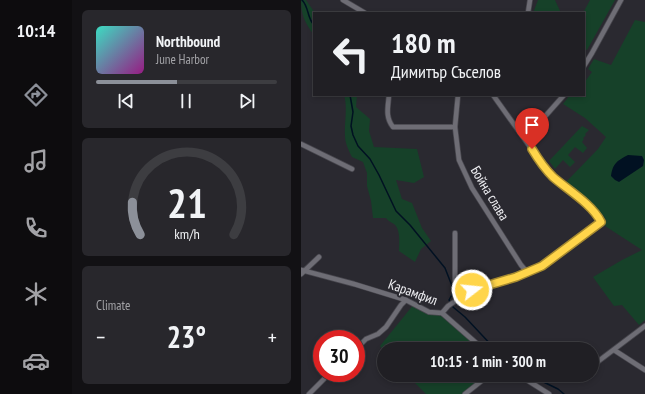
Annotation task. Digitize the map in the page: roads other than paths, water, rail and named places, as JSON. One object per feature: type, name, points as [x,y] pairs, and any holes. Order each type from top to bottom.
[{"type":"street","points":[[343,0],[363,12]]},
{"type":"street","points":[[528,12],[530,0]]},
{"type":"street","points":[[585,64],[621,0]]},
{"type":"street","points":[[389,96],[387,113],[389,122],[393,127],[455,127]]},
{"type":"street","name":"Бойна слава","points":[[458,96],[455,127],[459,160],[462,170],[521,265],[527,272]]},
{"type":"street","points":[[442,313],[454,301],[472,290],[516,277],[542,266],[601,222],[599,216],[552,176],[538,159],[494,96]]},
{"type":"street","points":[[525,140],[563,96]]},
{"type":"street","points":[[301,144],[352,169]]},
{"type":"street","points":[[455,233],[455,285],[461,297]]},
{"type":"street","points":[[302,271],[319,257]]},
{"type":"street","name":"Карамфил","points":[[302,271],[354,284],[407,300],[429,312],[442,313],[475,342]]},
{"type":"street","points":[[365,340],[378,334],[386,327],[401,305],[407,300]]},
{"type":"street","points":[[599,361],[645,326]]},
{"type":"street","points":[[614,350],[645,370]]},
{"type":"street","points":[[309,394],[322,382]]},
{"type":"street","points":[[465,394],[480,382]]},
{"type":"street","points":[[530,382],[549,394]]},
{"type":"water","points":[[628,155],[642,156],[644,160],[643,166],[619,182],[611,176],[614,165]]},
{"type":"waterway","points":[[302,0],[313,24]]},
{"type":"waterway","points":[[350,96],[353,112],[351,126],[358,146],[370,159],[396,211],[410,225],[445,268],[454,291],[449,300],[453,307],[465,317],[488,342]]},
{"type":"waterway","points":[[544,382],[558,389],[564,394]]}]
